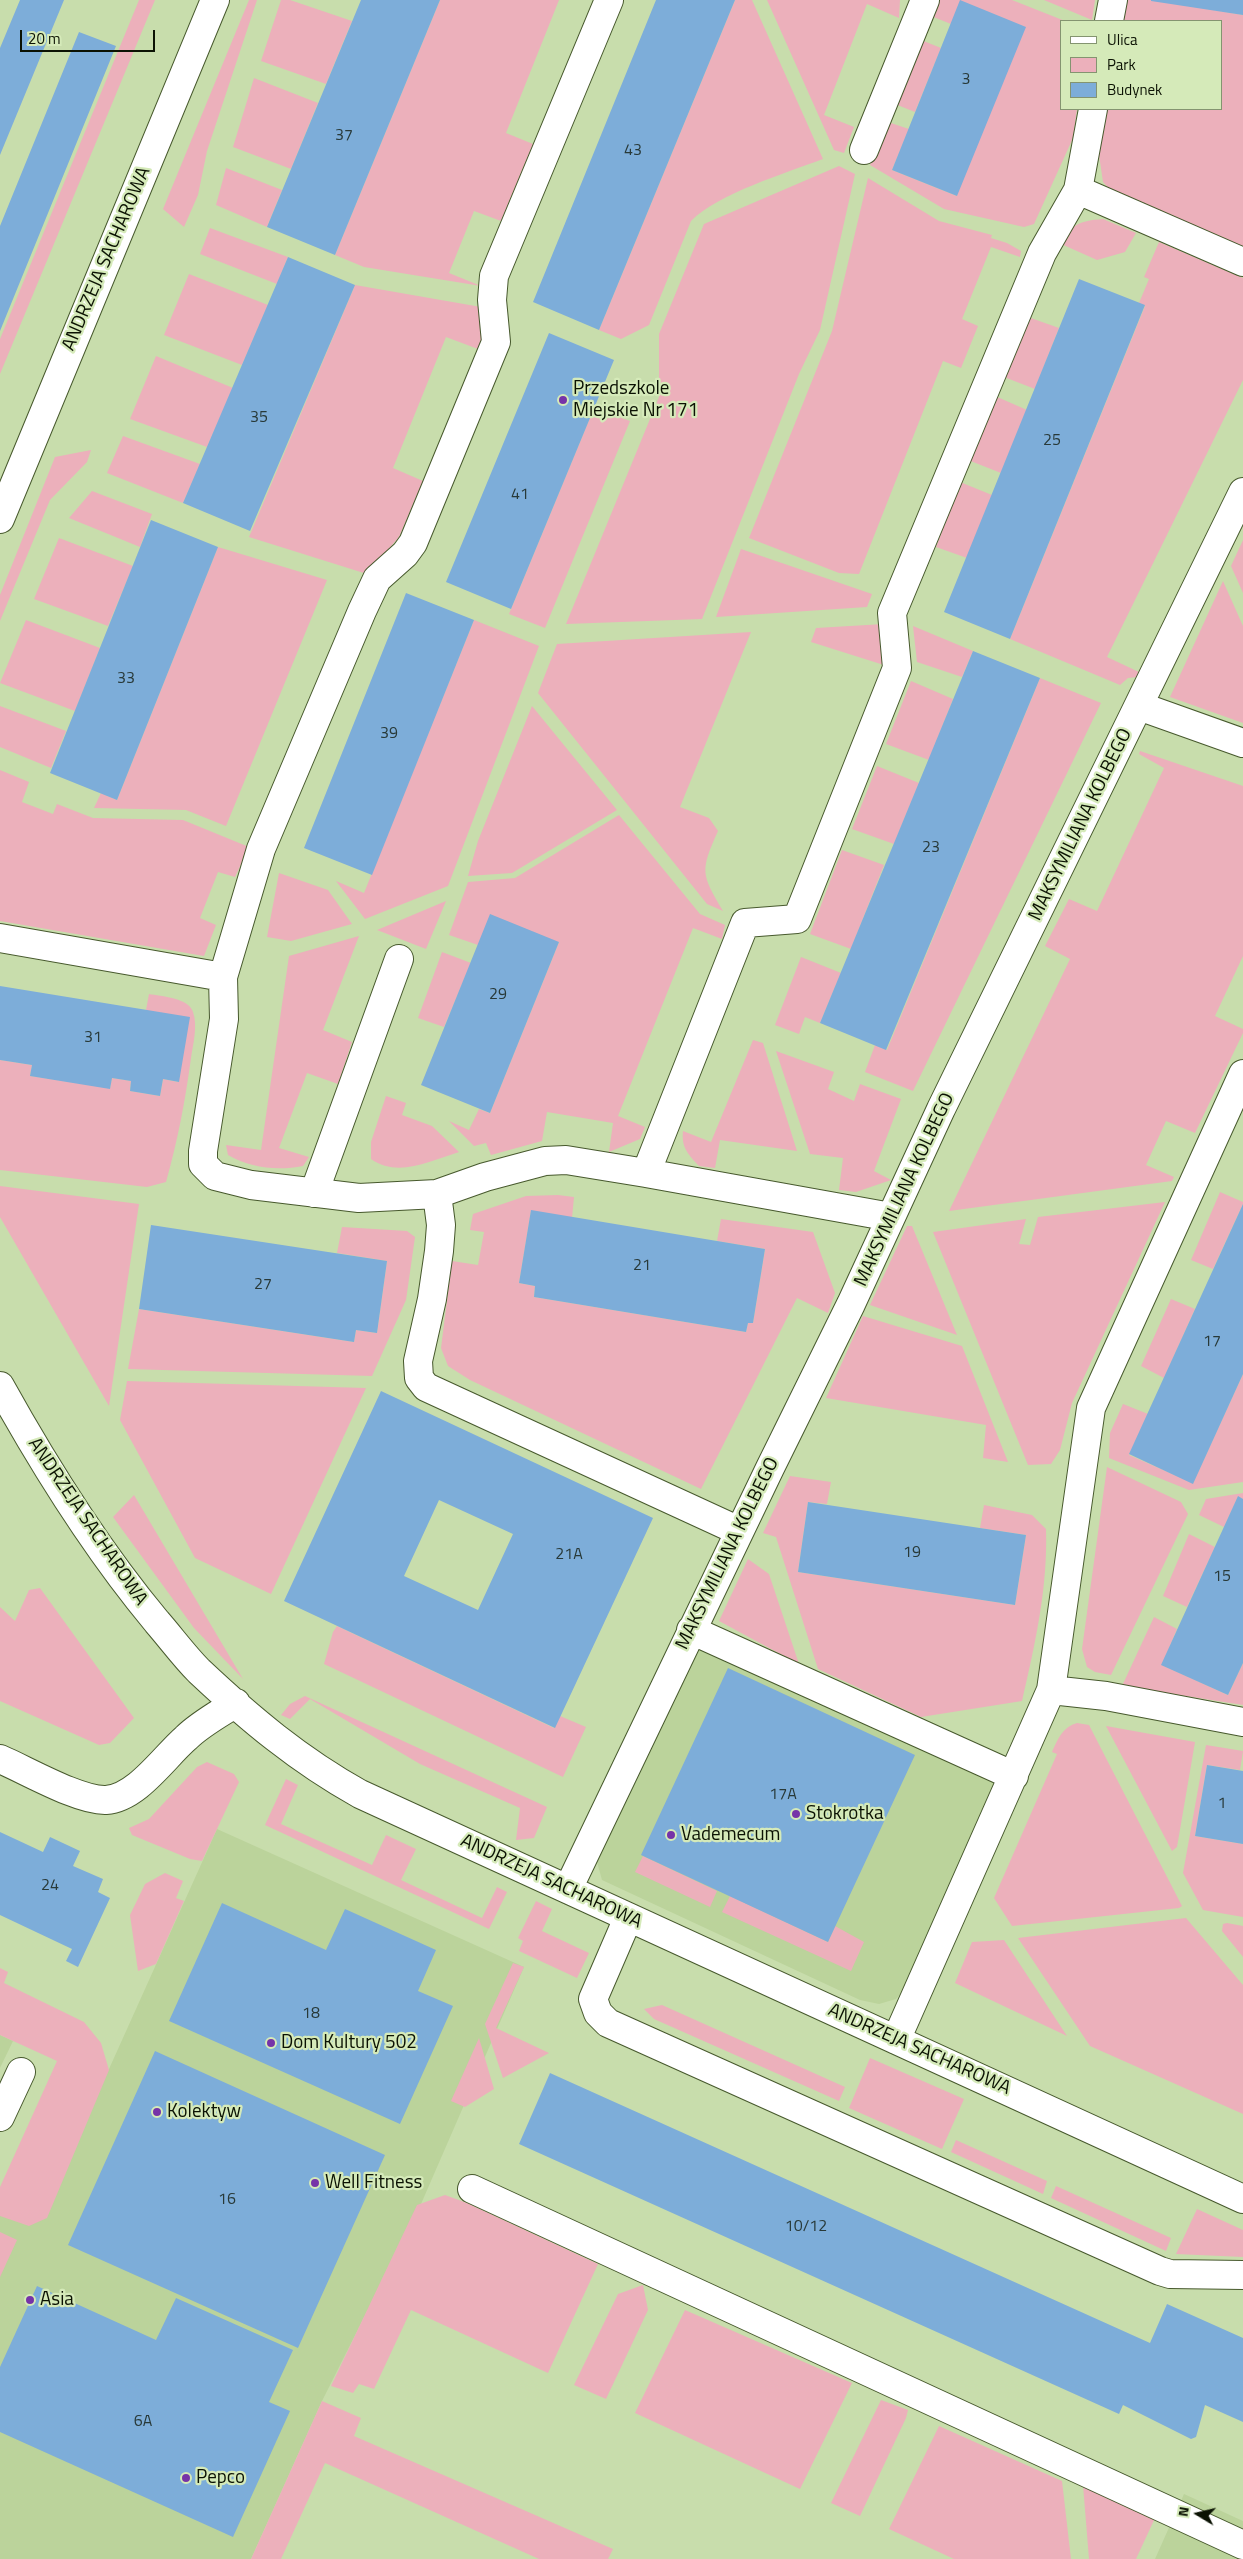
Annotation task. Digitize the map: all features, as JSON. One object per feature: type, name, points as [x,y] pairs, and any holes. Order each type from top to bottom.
[{"type":"street","name":"ANDRZEJA SACHAROWA","points":[[0,519],[215,0]]},
{"type":"street","points":[[609,0],[499,260],[494,276],[492,300],[496,342],[413,543],[405,554],[377,580],[261,849],[222,978],[224,1019],[203,1151],[203,1164],[215,1176],[251,1185],[359,1198],[437,1194],[485,1177],[544,1161],[566,1160],[646,1173],[886,1228]]},
{"type":"street","points":[[864,150],[925,0]]},
{"type":"street","points":[[1109,20],[1113,0]]},
{"type":"street","points":[[646,1173],[746,923],[797,919],[897,668],[892,613],[1042,253],[1078,190],[1093,110]]},
{"type":"street","points":[[1078,190],[1243,262]]},
{"type":"street","name":"MAKSYMILIANA KOLBEGO","points":[[568,1889],[739,1532],[852,1304],[941,1109],[1243,492]]},
{"type":"street","points":[[1139,706],[1243,743]]},
{"type":"street","points":[[0,938],[222,978]]},
{"type":"street","points":[[314,1193],[399,959]]},
{"type":"street","points":[[896,2040],[1051,1690],[1084,1442],[1091,1408],[1243,1074]]},
{"type":"street","points":[[437,1194],[441,1225],[439,1251],[432,1299],[418,1361],[419,1378],[426,1387],[739,1532]]},
{"type":"street","name":"ANDRZEJA SACHAROWA","points":[[0,1386],[43,1464],[124,1582],[198,1670],[262,1728],[298,1757],[360,1794],[1243,2198]]},
{"type":"street","points":[[692,1630],[1014,1776]]},
{"type":"street","points":[[1051,1690],[1106,1696],[1243,1722]]},
{"type":"street","points":[[0,1758],[59,1786],[91,1798],[106,1800],[120,1797],[133,1790],[187,1736],[236,1703]]},
{"type":"street","points":[[628,1918],[593,2000],[598,2013],[608,2023],[1160,2271],[1170,2274],[1243,2275]]},
{"type":"street","points":[[0,2117],[21,2072]]},
{"type":"street","points":[[472,2189],[1243,2545]]},
{"type":"shaded area","points":[[699,1643],[999,1780],[906,1988],[896,1999],[879,2004],[860,2000],[602,1880],[597,1862],[598,1856]]},
{"type":"shaded area","points":[[217,1829],[524,1967],[421,2204],[322,2401],[251,2559],[0,2559],[0,2190],[109,2069]]},
{"type":"shaded area","points":[[0,2035],[13,2041],[0,2068]]},
{"type":"shaded area","points":[[1184,2494],[1243,2521],[1243,2559],[1155,2559]]},
{"type":"green space","points":[[139,0],[155,0],[0,374],[0,339]]},
{"type":"green space","points":[[249,0],[257,0],[207,151],[198,195],[184,227],[163,209]]},
{"type":"green space","points":[[281,0],[290,0],[352,21],[326,84],[261,61]]},
{"type":"green space","points":[[440,0],[559,0],[506,133],[533,144],[501,221],[474,211],[449,273],[481,286],[364,267],[335,255]]},
{"type":"green space","points":[[735,0],[752,0],[823,159],[734,193],[703,211],[691,221],[649,325],[621,339],[599,330]]},
{"type":"green space","points":[[767,0],[900,0],[899,18],[867,4],[824,115],[854,127],[844,153],[834,150]]},
{"type":"green space","points":[[938,0],[1012,0],[1062,20],[1060,20],[1060,110],[1077,110],[1073,138],[1034,224],[1024,227],[944,209],[870,165],[888,122],[909,129],[892,170],[957,196],[951,24],[931,16]]},
{"type":"green space","points":[[1044,0],[1095,0],[1092,20]]},
{"type":"green space","points":[[1125,0],[1154,0],[1243,15],[1243,247],[1113,193],[1103,182],[1099,155],[1107,110],[1223,110],[1223,20],[1121,20]]},
{"type":"green space","points":[[921,40],[941,48],[915,112],[895,104]]},
{"type":"green space","points":[[254,78],[318,103],[291,169],[233,147]]},
{"type":"green space","points":[[839,166],[855,174],[820,330],[799,374],[702,619],[566,624],[659,397],[659,334],[704,224]]},
{"type":"green space","points":[[226,168],[282,190],[267,227],[216,205]]},
{"type":"green space","points":[[868,178],[939,221],[992,235],[991,238],[1007,243],[1021,251],[1020,257],[991,247],[962,319],[978,326],[961,368],[943,361],[859,574],[839,573],[749,538],[832,331]]},
{"type":"green space","points":[[1103,219],[1136,233],[1125,252],[1097,260],[1059,243],[1073,228],[1082,222]]},
{"type":"green space","points":[[210,228],[288,257],[277,284],[200,254]]},
{"type":"green space","points":[[1159,242],[1243,278],[1243,380],[1107,657],[1139,672],[1138,677],[1128,678],[1120,685],[1010,639],[1145,306],[1139,303],[1149,279],[1144,277]]},
{"type":"green space","points":[[189,274],[268,305],[242,365],[164,335]]},
{"type":"green space","points":[[355,285],[481,307],[483,338],[478,349],[446,337],[393,468],[423,481],[399,537],[367,574],[249,537]]},
{"type":"green space","points":[[1028,317],[1059,328],[1035,389],[1004,377]]},
{"type":"green space","points":[[156,356],[233,388],[207,447],[130,419]]},
{"type":"green space","points":[[995,396],[1027,410],[1001,473],[968,460]]},
{"type":"green space","points":[[594,408],[630,421],[545,628],[509,614]]},
{"type":"green space","points":[[123,436],[200,464],[183,503],[107,473]]},
{"type":"green space","points":[[91,450],[87,462],[50,500],[0,621],[0,595],[55,457]]},
{"type":"green space","points":[[960,482],[992,495],[967,558],[936,547]]},
{"type":"green space","points":[[92,491],[152,514],[140,547],[69,518]]},
{"type":"green space","points":[[59,538],[133,566],[108,626],[34,599]]},
{"type":"green space","points":[[1243,540],[1243,593],[1231,566]]},
{"type":"green space","points":[[218,547],[327,580],[226,826],[186,810],[94,808],[101,793],[117,800]]},
{"type":"green space","points":[[741,549],[872,594],[867,607],[716,617]]},
{"type":"green space","points":[[1223,581],[1243,626],[1243,723],[1170,697]]},
{"type":"green space","points":[[26,620],[100,648],[75,711],[0,683]]},
{"type":"green space","points":[[474,620],[539,646],[448,886],[365,919],[336,881],[364,893]]},
{"type":"green space","points":[[884,624],[887,666],[811,642],[816,628]]},
{"type":"green space","points":[[913,626],[973,651],[962,677],[917,662]]},
{"type":"green space","points":[[751,632],[680,807],[709,818],[718,831],[708,855],[706,872],[710,889],[723,911],[707,904],[538,693],[557,644]]},
{"type":"green space","points":[[1040,678],[1101,703],[913,1091],[865,1072],[875,1045],[887,1050]]},
{"type":"green space","points":[[911,681],[953,699],[929,760],[886,744]]},
{"type":"green space","points":[[0,706],[66,731],[51,768],[0,747]]},
{"type":"green space","points":[[532,706],[617,810],[512,873],[468,876],[478,841]]},
{"type":"green space","points":[[1140,751],[1243,786],[1243,956],[1215,1016],[1243,1029],[1243,1033],[1195,1133],[1166,1121],[1146,1165],[1174,1177],[1172,1181],[949,1211],[1070,959],[1045,946],[1069,899],[1097,911],[1164,768],[1139,754]]},
{"type":"green space","points":[[877,766],[919,783],[894,844],[852,829]]},
{"type":"green space","points":[[0,770],[29,782],[22,802],[53,814],[57,804],[93,818],[183,820],[249,847],[235,877],[218,872],[200,918],[216,925],[204,956],[0,921]]},
{"type":"green space","points":[[619,815],[700,914],[725,925],[722,939],[693,928],[618,1116],[645,1127],[640,1139],[609,1152],[613,1123],[547,1112],[542,1141],[491,1155],[486,1143],[474,1146],[449,1121],[469,1130],[479,1109],[490,1113],[559,942],[478,945],[449,935],[468,882],[515,878]]},
{"type":"green space","points":[[842,850],[884,865],[851,949],[810,934]]},
{"type":"green space","points":[[279,873],[328,890],[352,924],[291,941],[267,937]]},
{"type":"green space","points":[[446,901],[426,949],[377,930]]},
{"type":"green space","points":[[359,936],[323,1030],[352,1042],[338,1084],[307,1073],[279,1148],[309,1157],[303,1166],[274,1168],[255,1166],[228,1155],[226,1145],[261,1150],[289,956]]},
{"type":"green space","points":[[442,952],[471,963],[444,1027],[418,1018]]},
{"type":"green space","points":[[801,957],[841,973],[820,1023],[805,1017],[799,1034],[775,1025]]},
{"type":"green space","points":[[149,994],[174,998],[186,1004],[193,1012],[195,1023],[184,1105],[166,1182],[147,1187],[0,1170],[0,1060],[32,1065],[30,1076],[110,1088],[112,1078],[131,1081],[130,1091],[160,1096],[163,1079],[178,1082],[146,1010]]},
{"type":"green space","points":[[753,1040],[763,1043],[797,1151],[720,1140],[715,1168],[699,1166],[689,1155],[685,1147],[683,1131],[711,1142]]},
{"type":"green space","points":[[776,1051],[834,1072],[828,1089],[854,1101],[860,1084],[901,1099],[874,1171],[891,1180],[856,1192],[839,1190],[843,1158],[810,1154]]},
{"type":"green space","points":[[386,1096],[406,1103],[402,1115],[432,1126],[459,1152],[426,1163],[403,1168],[381,1165],[371,1159],[371,1142]]},
{"type":"green space","points":[[0,1186],[139,1204],[109,1406],[0,1217]]},
{"type":"green space","points":[[1220,1192],[1243,1202],[1243,1204],[1213,1269],[1191,1260]]},
{"type":"green space","points":[[558,1195],[574,1197],[572,1218],[531,1211],[519,1283],[535,1286],[534,1297],[746,1332],[748,1323],[753,1323],[765,1249],[717,1241],[721,1219],[813,1232],[835,1293],[828,1313],[797,1298],[701,1489],[470,1380],[448,1366],[441,1348],[452,1261],[478,1265],[484,1232],[470,1230],[473,1214],[526,1196]]},
{"type":"green space","points":[[1165,1202],[1072,1403],[1060,1450],[1051,1464],[1028,1465],[933,1232],[1026,1219],[1019,1244],[1030,1245],[1038,1217]]},
{"type":"green space","points":[[907,1226],[912,1226],[957,1335],[870,1305]]},
{"type":"green space","points":[[342,1227],[407,1231],[415,1237],[406,1300],[372,1376],[128,1369],[139,1309],[354,1342],[356,1330],[377,1333],[387,1261],[337,1253]]},
{"type":"green space","points":[[1171,1299],[1195,1309],[1164,1378],[1141,1366]]},
{"type":"green space","points":[[863,1316],[962,1346],[1008,1462],[983,1458],[986,1425],[826,1398]]},
{"type":"green space","points":[[1243,1374],[1243,1482],[1189,1490],[1109,1458],[1110,1433],[1123,1404],[1148,1414],[1129,1455],[1193,1483]]},
{"type":"green space","points":[[127,1381],[366,1388],[271,1594],[195,1558],[120,1420]]},
{"type":"green space","points":[[1107,1467],[1181,1502],[1188,1514],[1111,1675],[1095,1672],[1087,1667],[1082,1649]]},
{"type":"green space","points":[[790,1476],[831,1482],[827,1504],[808,1502],[798,1572],[1015,1605],[1026,1535],[980,1528],[984,1505],[1032,1515],[1046,1529],[1045,1572],[1036,1637],[1022,1701],[921,1717],[818,1669],[776,1537],[763,1533]]},
{"type":"green space","points":[[1243,1493],[1243,1499],[1238,1497],[1224,1527],[1199,1515],[1206,1499]]},
{"type":"green space","points":[[134,1495],[243,1679],[194,1628],[113,1517]]},
{"type":"green space","points":[[1189,1534],[1215,1547],[1187,1607],[1163,1596]]},
{"type":"green space","points":[[748,1559],[769,1574],[799,1664],[719,1621]]},
{"type":"green space","points":[[40,1588],[134,1718],[110,1743],[99,1745],[0,1701],[0,1607],[15,1621],[29,1590]]},
{"type":"green space","points":[[1154,1617],[1177,1629],[1162,1665],[1228,1695],[1243,1663],[1243,1705],[1122,1686]]},
{"type":"green space","points":[[337,1626],[554,1728],[560,1716],[586,1727],[563,1777],[324,1664],[333,1632]]},
{"type":"green space","points":[[305,1696],[547,1807],[534,1838],[516,1840],[520,1808],[420,1764],[310,1699],[290,1719],[281,1715],[290,1704]]},
{"type":"green space","points":[[1077,1723],[1089,1725],[1182,1906],[1179,1908],[1012,1926],[994,1898],[1057,1754],[1052,1752],[1056,1742],[1068,1727]]},
{"type":"green space","points":[[1106,1726],[1195,1742],[1177,1847],[1172,1851]]},
{"type":"green space","points":[[1206,1745],[1243,1751],[1240,1770],[1207,1765],[1195,1836],[1243,1844],[1243,1917],[1203,1910],[1183,1873]]},
{"type":"green space","points":[[207,1762],[234,1774],[239,1782],[202,1861],[190,1859],[132,1835],[129,1828],[149,1819],[197,1767]]},
{"type":"green space","points":[[286,1779],[298,1785],[281,1824],[372,1865],[386,1835],[416,1849],[401,1880],[482,1918],[497,1887],[507,1892],[489,1929],[265,1825]]},
{"type":"green space","points":[[643,1856],[717,1891],[710,1907],[635,1872]]},
{"type":"green space","points":[[165,1873],[183,1881],[176,1898],[184,1901],[156,1964],[138,1971],[130,1915],[145,1884]]},
{"type":"green space","points":[[730,1896],[828,1942],[835,1926],[864,1942],[851,1971],[722,1912]]},
{"type":"green space","points":[[536,1901],[552,1909],[542,1931],[589,1953],[577,1978],[519,1951],[523,1941],[518,1938]]},
{"type":"green space","points":[[1186,1918],[1243,1985],[1243,2114],[1090,2046],[1018,1938]]},
{"type":"green space","points":[[1223,1924],[1243,1926],[1243,1957],[1222,1931]]},
{"type":"green space","points":[[1004,1940],[1067,2036],[955,1983],[972,1942]]},
{"type":"green space","points":[[513,1963],[524,1967],[496,2028],[549,2053],[503,2078],[485,2024]]},
{"type":"green space","points":[[0,1968],[8,1972],[4,1983],[84,2022],[101,2043],[109,2070],[47,2218],[29,2226],[0,2216],[0,2187],[57,2061],[0,2035]]},
{"type":"green space","points":[[662,2005],[845,2087],[839,2101],[654,2019],[644,2009]]},
{"type":"green space","points":[[479,2038],[494,2089],[465,2107],[451,2101]]},
{"type":"green space","points":[[870,2058],[964,2099],[942,2149],[849,2108]]},
{"type":"green space","points":[[956,2140],[1047,2181],[1043,2194],[951,2152]]},
{"type":"green space","points":[[1056,2186],[1171,2238],[1166,2251],[1051,2198]]},
{"type":"green space","points":[[445,2195],[467,2203],[598,2264],[548,2373],[411,2310],[374,2389],[359,2384],[353,2393],[331,2386],[417,2205]]},
{"type":"green space","points":[[1197,2209],[1243,2230],[1243,2257],[1176,2254]]},
{"type":"green space","points":[[0,2232],[17,2240],[0,2277]]},
{"type":"green space","points":[[643,2285],[648,2310],[606,2399],[574,2385],[618,2294]]},
{"type":"green space","points":[[685,2310],[852,2383],[800,2489],[635,2413]]},
{"type":"green space","points":[[881,2400],[908,2410],[860,2516],[831,2503]]},
{"type":"green space","points":[[322,2401],[361,2418],[354,2436],[613,2549],[608,2559],[539,2559],[325,2463],[281,2559],[251,2559]]},
{"type":"green space","points":[[939,2426],[1062,2481],[1071,2559],[954,2559],[889,2529]]},
{"type":"green space","points":[[1083,2485],[1155,2518],[1136,2559],[1089,2559]]},
{"type":"building","points":[[20,0],[64,0],[0,155],[0,48]]},
{"type":"building","points":[[361,0],[440,0],[335,255],[267,227]]},
{"type":"building","points":[[656,0],[735,0],[599,330],[533,302]]},
{"type":"building","points":[[960,0],[1026,27],[957,196],[892,170]]},
{"type":"building","points":[[1243,0],[1243,15],[1151,1]]},
{"type":"building","points":[[79,32],[116,46],[0,331],[0,226]]},
{"type":"building","points":[[288,257],[355,285],[250,531],[183,503]]},
{"type":"building","points":[[1079,279],[1145,305],[1010,639],[944,612]]},
{"type":"building","points":[[549,333],[614,360],[511,609],[446,582]]},
{"type":"building","points":[[151,520],[218,547],[117,800],[50,773]]},
{"type":"building","points":[[406,593],[474,620],[372,875],[304,848]]},
{"type":"building","points":[[973,651],[1040,678],[886,1050],[820,1023]]},
{"type":"building","points":[[490,914],[559,942],[490,1113],[421,1085]]},
{"type":"building","points":[[0,986],[190,1017],[179,1082],[163,1079],[160,1096],[130,1091],[131,1081],[112,1078],[110,1089],[30,1076],[32,1065],[0,1060]]},
{"type":"building","points":[[1243,1204],[1243,1374],[1193,1484],[1129,1454]]},
{"type":"building","points":[[531,1210],[765,1249],[753,1323],[748,1323],[746,1332],[534,1297],[535,1286],[519,1283]]},
{"type":"building","points":[[151,1225],[387,1261],[377,1333],[356,1330],[354,1342],[139,1309]]},
{"type":"building","points":[[381,1391],[653,1518],[555,1728],[284,1601]],"holes":[[[439,1500],[513,1534],[478,1610],[404,1576]]]},
{"type":"building","points":[[1238,1496],[1243,1499],[1243,1663],[1228,1695],[1161,1665]]},
{"type":"building","points":[[808,1502],[1026,1535],[1015,1605],[798,1572]]},
{"type":"building","points":[[728,1668],[915,1755],[828,1942],[641,1855]]},
{"type":"building","points":[[1207,1765],[1243,1771],[1243,1844],[1195,1836]]},
{"type":"building","points":[[0,1832],[43,1852],[50,1837],[80,1851],[73,1866],[103,1879],[98,1892],[110,1898],[78,1967],[66,1961],[72,1949],[0,1915]]},
{"type":"building","points":[[222,1903],[326,1950],[345,1909],[436,1950],[418,1991],[453,2006],[400,2124],[169,2021]]},
{"type":"building","points":[[155,2051],[385,2155],[298,2348],[68,2245]]},
{"type":"building","points":[[550,2073],[1150,2343],[1167,2304],[1243,2338],[1243,2422],[1205,2405],[1196,2437],[1191,2439],[1123,2405],[1119,2414],[519,2144]]},
{"type":"building","points":[[37,2286],[156,2340],[176,2298],[293,2350],[269,2402],[290,2411],[233,2537],[0,2432],[0,2367]]},
{"type":"place","name":"Przedszkole Miejskie Nr 171","points":[[563,400]]},
{"type":"place","name":"Stokrotka","points":[[796,1814]]},
{"type":"place","name":"Vademecum","points":[[671,1835]]},
{"type":"place","name":"Dom Kultury 502","points":[[271,2043]]},
{"type":"place","name":"Kolektyw","points":[[157,2112]]},
{"type":"place","name":"Well Fitness","points":[[315,2183]]},
{"type":"place","name":"Asia","points":[[30,2300]]},
{"type":"place","name":"Pepco","points":[[186,2478]]}]
